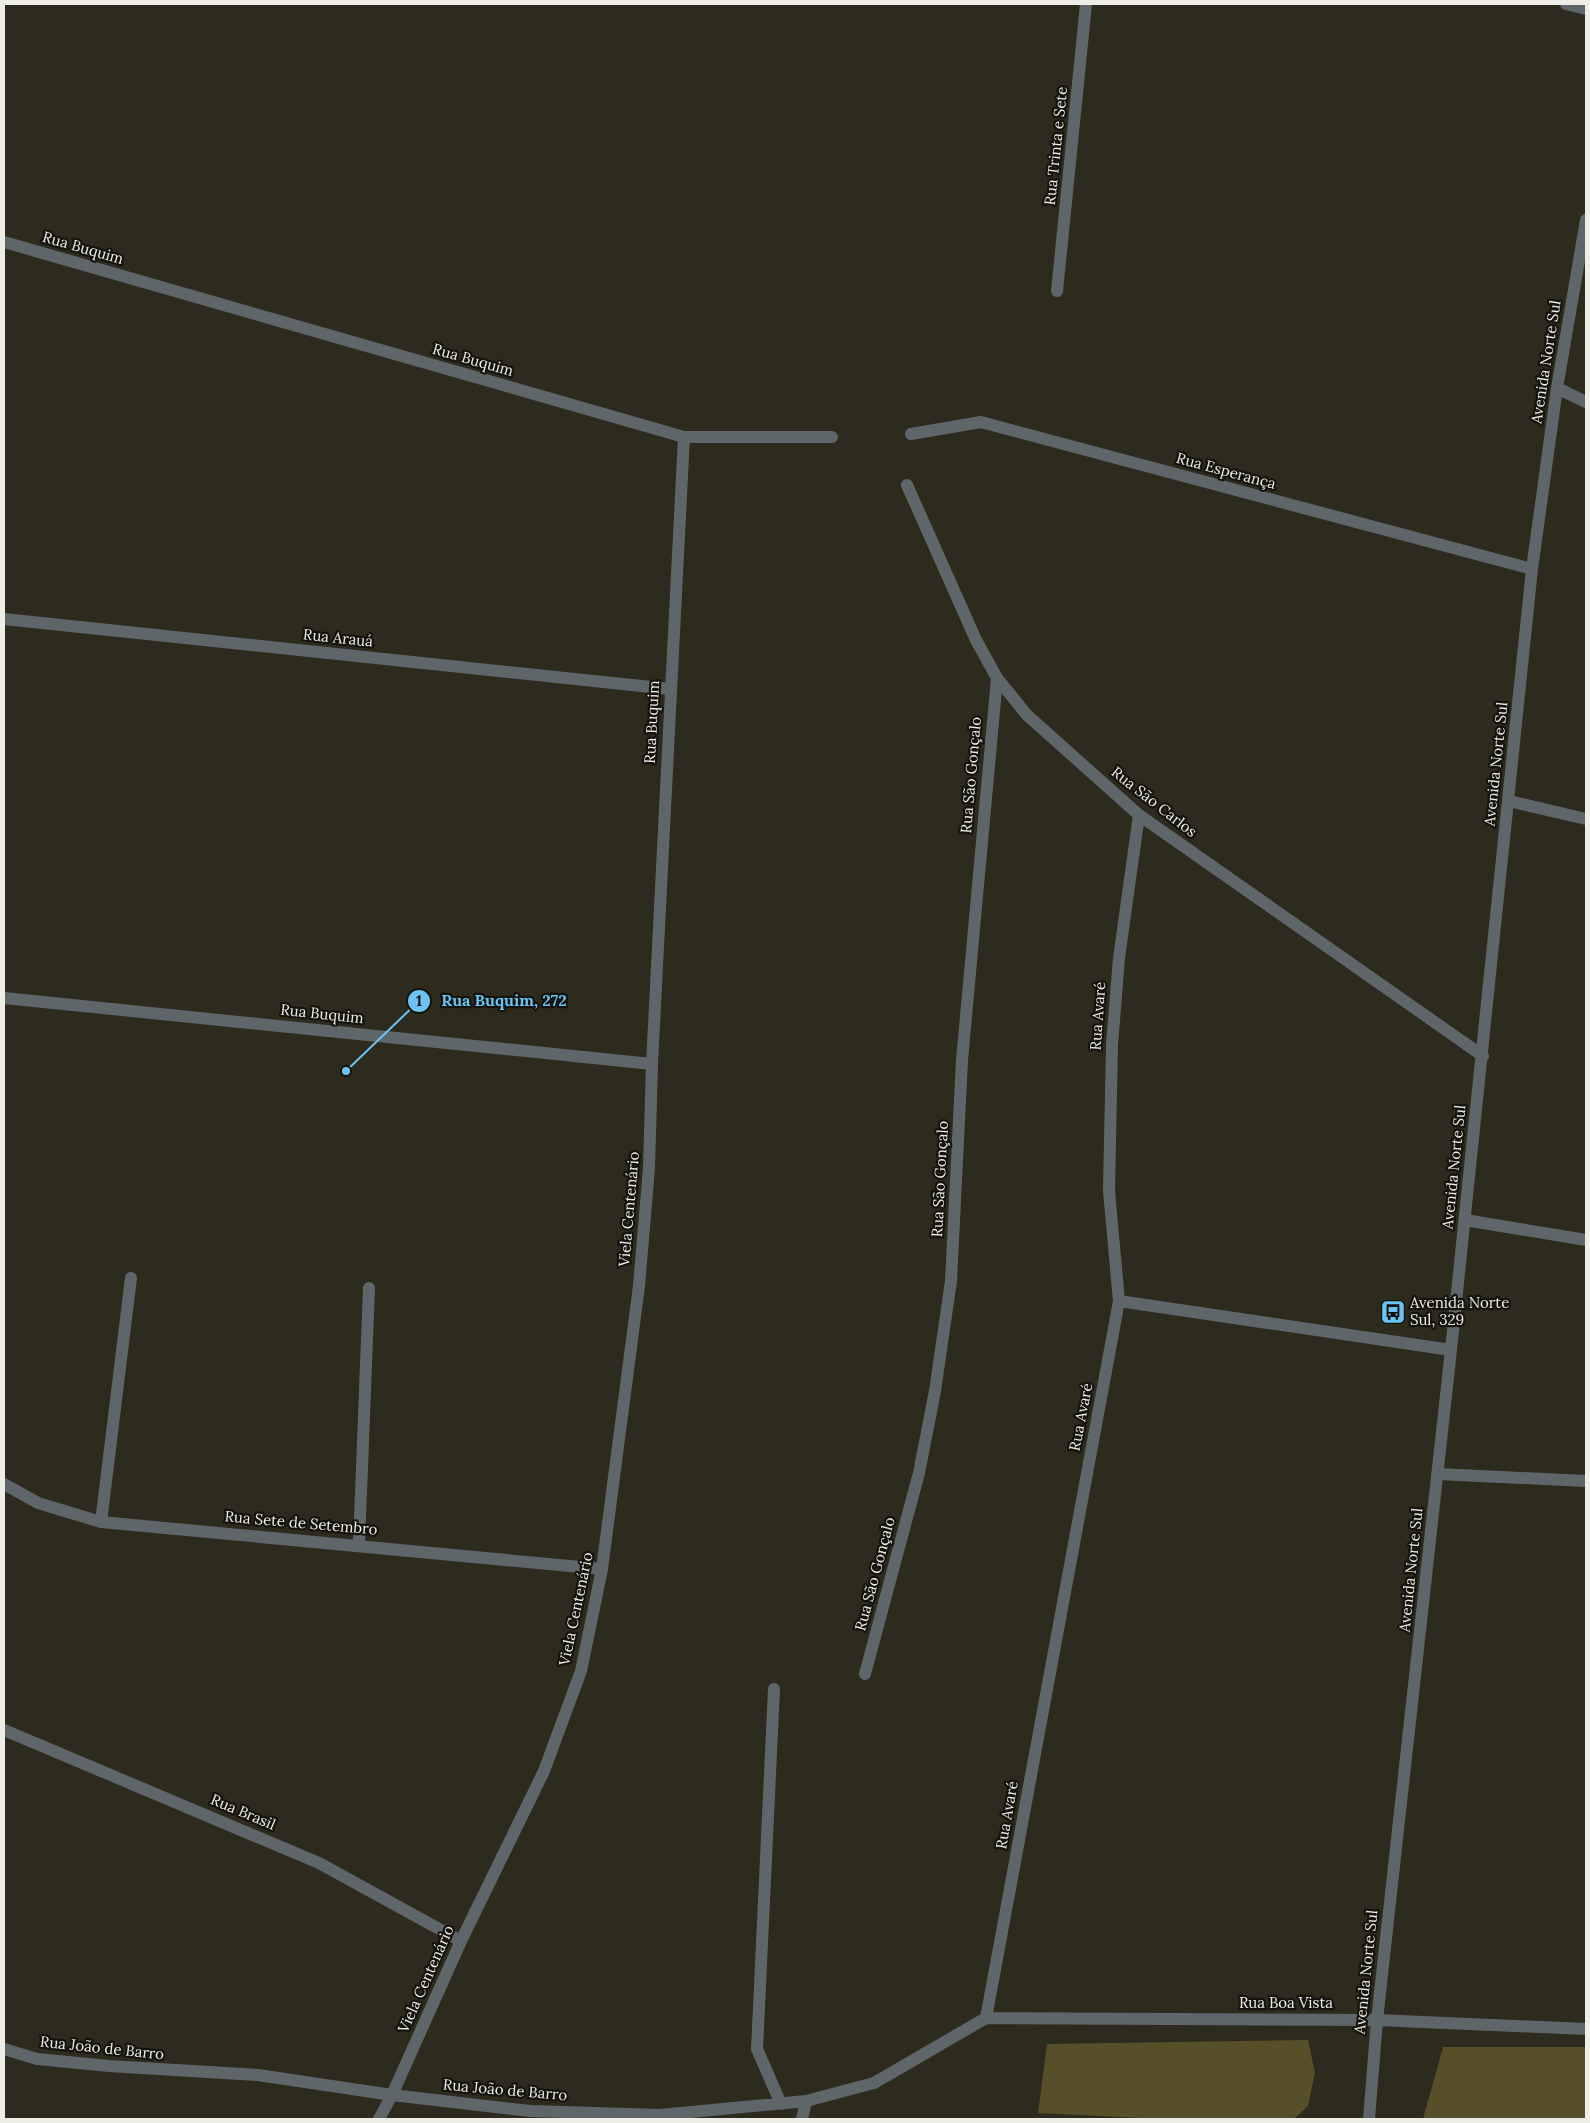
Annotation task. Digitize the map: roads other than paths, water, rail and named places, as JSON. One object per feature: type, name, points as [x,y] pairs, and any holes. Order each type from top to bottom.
[{"type":"street","name":"Rua Trinta e Sete","points":[[1057,291],[1086,4]]},
{"type":"street","points":[[1566,4],[1586,9]]},
{"type":"street","name":"Avenida Norte Sul","points":[[1369,2119],[1377,2020],[1452,1350],[1532,569],[1557,388],[1586,220]]},
{"type":"street","name":"Rua Buquim","points":[[4,242],[684,437],[652,1064],[4,998]]},
{"type":"street","points":[[1557,388],[1586,402]]},
{"type":"street","name":"Rua Esperança","points":[[911,434],[981,422],[1532,569]]},
{"type":"street","points":[[684,437],[832,437]]},
{"type":"street","name":"Rua São Carlos","points":[[907,485],[976,640],[997,678],[1027,715],[1139,815],[1482,1056]]},
{"type":"street","name":"Rua Arauá","points":[[4,619],[670,690]]},
{"type":"street","name":"Rua São Gonçalo","points":[[865,1674],[919,1473],[935,1391],[951,1281],[962,1060],[997,678]]},
{"type":"street","points":[[1509,801],[1586,819]]},
{"type":"street","name":"Rua Avaré","points":[[986,2018],[1120,1301],[1109,1191],[1112,1044],[1119,958],[1139,815]]},
{"type":"street","name":"Viela Centenário","points":[[379,2119],[392,2095],[461,1941],[544,1771],[581,1671],[602,1568],[639,1286],[649,1168],[652,1064]]},
{"type":"street","points":[[1465,1220],[1586,1240]]},
{"type":"street","points":[[101,1522],[131,1278]]},
{"type":"street","points":[[359,1544],[369,1288]]},
{"type":"street","points":[[1120,1301],[1452,1350]]},
{"type":"street","points":[[1438,1474],[1586,1481]]},
{"type":"street","name":"Rua Sete de Setembro","points":[[4,1484],[38,1503],[101,1522],[359,1544],[602,1568]]},
{"type":"street","points":[[774,1689],[757,2048],[780,2104]]},
{"type":"street","name":"Rua Brasil","points":[[4,1730],[319,1863],[461,1941]]},
{"type":"street","name":"Rua Boa Vista","points":[[986,2018],[1377,2020],[1586,2029]]},
{"type":"street","name":"Rua João de Barro","points":[[4,2049],[37,2059],[118,2067],[258,2075],[392,2095],[530,2111],[660,2117],[806,2101],[874,2083],[986,2018]]},
{"type":"street","points":[[802,2119],[806,2101]]},
{"type":"place","name":"Rua Buquim, 272","points":[[346,1071]]},
{"type":"place","name":"Avenida Norte Sul, 329","points":[[1393,1312]]}]
